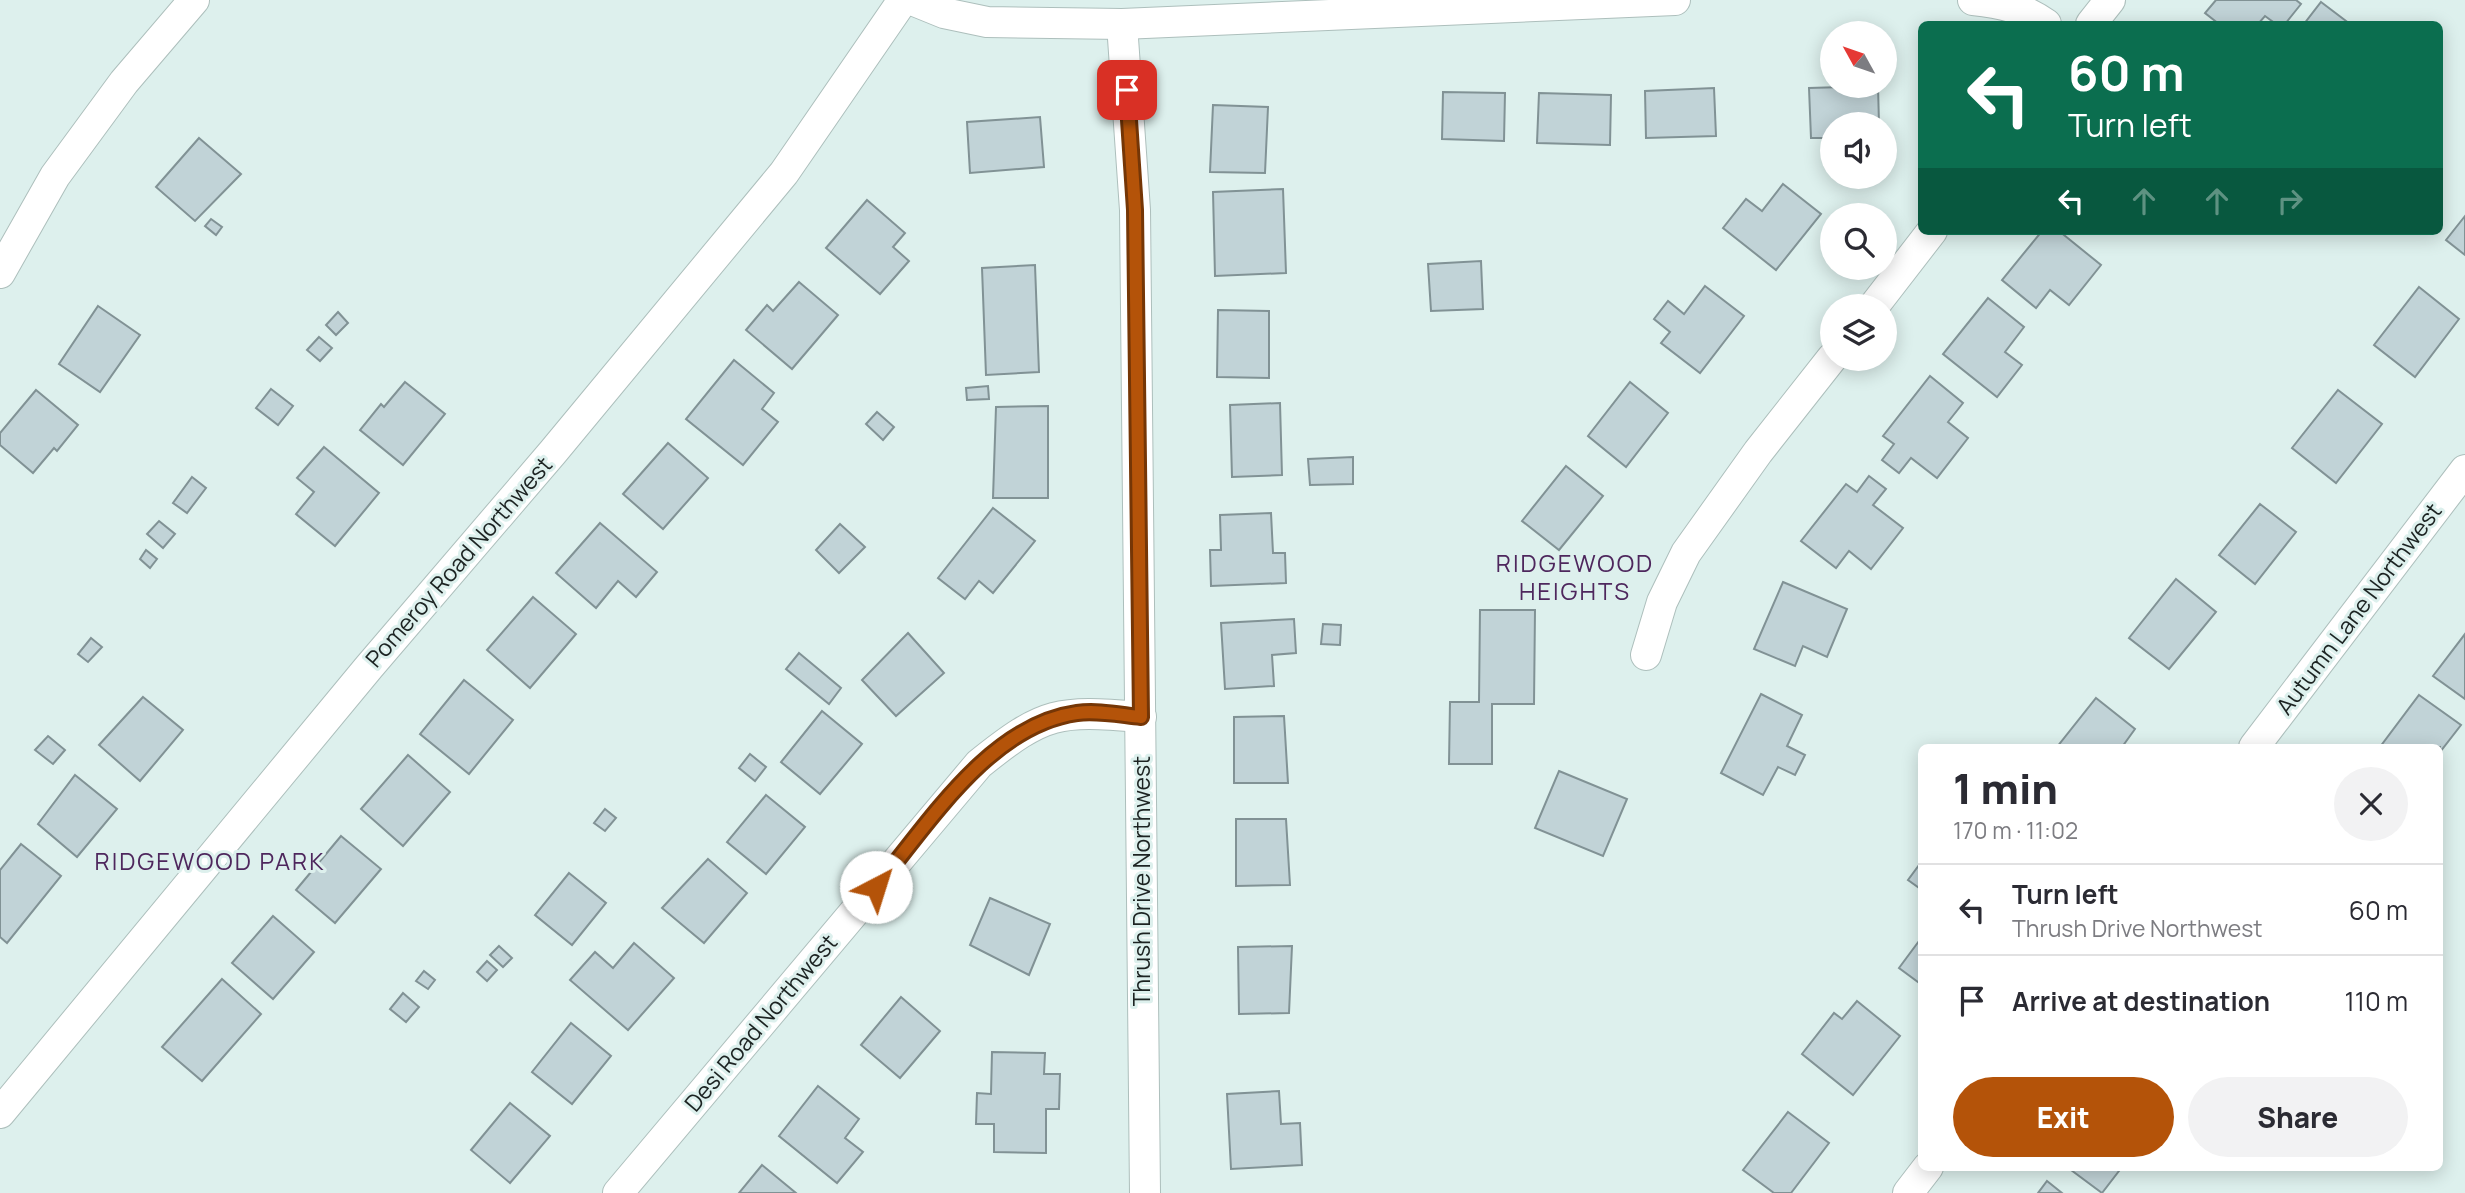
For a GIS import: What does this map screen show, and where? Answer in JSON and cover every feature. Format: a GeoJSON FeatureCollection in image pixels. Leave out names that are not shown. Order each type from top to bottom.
{"type":"FeatureCollection","features":[{"type":"Feature","properties":{"kind":"street"},"geometry":{"type":"LineString","coordinates":[[0,273],[55,176],[124,82],[194,0]]}},
{"type":"Feature","properties":{"kind":"street","name":"Pomeroy Road Northwest"},"geometry":{"type":"LineString","coordinates":[[0,1113],[369,667],[553,452],[784,173],[903,0]]}},
{"type":"Feature","properties":{"kind":"street"},"geometry":{"type":"LineString","coordinates":[[912,0],[944,13],[987,22],[1122,24],[1662,0]]}},
{"type":"Feature","properties":{"kind":"street"},"geometry":{"type":"LineString","coordinates":[[1973,0],[2002,3],[2032,14],[2042,21]]}},
{"type":"Feature","properties":{"kind":"street"},"geometry":{"type":"LineString","coordinates":[[2093,21],[2110,0]]}},
{"type":"Feature","properties":{"kind":"street","name":"Thrush Drive Northwest"},"geometry":{"type":"LineString","coordinates":[[1122,24],[1135,210],[1145,1193]]}},
{"type":"Feature","properties":{"kind":"street"},"geometry":{"type":"LineString","coordinates":[[1883,294],[1929,235]]}},
{"type":"Feature","properties":{"kind":"street"},"geometry":{"type":"LineString","coordinates":[[1646,655],[1662,602],[1686,552],[1758,452],[1822,371]]}},
{"type":"Feature","properties":{"kind":"street","name":"Autumn Lane Northwest"},"geometry":{"type":"LineString","coordinates":[[2256,744],[2465,470]]}},
{"type":"Feature","properties":{"kind":"street","name":"Desi Road Northwest"},"geometry":{"type":"LineString","coordinates":[[618,1193],[979,764],[1017,734],[1042,720],[1080,712],[1141,717]]}},
{"type":"Feature","properties":{"kind":"street"},"geometry":{"type":"LineString","coordinates":[[1908,1193],[1925,1171]]}},
{"type":"Feature","properties":{"kind":"building"},"geometry":{"type":"Polygon","coordinates":[[[2216,0],[2296,0],[2301,4],[2287,21],[2272,21],[2265,16],[2261,21],[2215,21],[2205,13],[2216,0]]]}},
{"type":"Feature","properties":{"kind":"building"},"geometry":{"type":"Polygon","coordinates":[[[2321,2],[2346,21],[2306,21],[2321,2]]]}},
{"type":"Feature","properties":{"kind":"building"},"geometry":{"type":"Polygon","coordinates":[[[1714,88],[1716,136],[1646,138],[1645,91],[1714,88]]]}},
{"type":"Feature","properties":{"kind":"building"},"geometry":{"type":"Polygon","coordinates":[[[1809,88],[1820,88],[1820,98],[1878,98],[1879,112],[1820,112],[1820,138],[1811,138],[1809,88]]]}},
{"type":"Feature","properties":{"kind":"building"},"geometry":{"type":"Polygon","coordinates":[[[1443,92],[1505,93],[1504,141],[1442,139],[1443,92]]]}},
{"type":"Feature","properties":{"kind":"building"},"geometry":{"type":"Polygon","coordinates":[[[1539,93],[1611,95],[1610,145],[1537,143],[1539,93]]]}},
{"type":"Feature","properties":{"kind":"building"},"geometry":{"type":"Polygon","coordinates":[[[1213,105],[1268,107],[1265,173],[1210,172],[1213,105]]]}},
{"type":"Feature","properties":{"kind":"building"},"geometry":{"type":"Polygon","coordinates":[[[1040,117],[1044,167],[970,173],[967,122],[1040,117]]]}},
{"type":"Feature","properties":{"kind":"building"},"geometry":{"type":"Polygon","coordinates":[[[199,138],[241,174],[195,221],[156,187],[199,138]]]}},
{"type":"Feature","properties":{"kind":"building"},"geometry":{"type":"Polygon","coordinates":[[[1783,184],[1820,213],[1776,270],[1723,228],[1746,199],[1762,211],[1783,184]]]}},
{"type":"Feature","properties":{"kind":"building"},"geometry":{"type":"Polygon","coordinates":[[[1283,189],[1286,273],[1215,276],[1213,192],[1283,189]]]}},
{"type":"Feature","properties":{"kind":"building"},"geometry":{"type":"Polygon","coordinates":[[[867,200],[905,233],[893,247],[909,261],[880,294],[826,248],[867,200]]]}},
{"type":"Feature","properties":{"kind":"building"},"geometry":{"type":"Polygon","coordinates":[[[2465,216],[2465,255],[2446,240],[2465,216]]]}},
{"type":"Feature","properties":{"kind":"building"},"geometry":{"type":"Polygon","coordinates":[[[211,219],[222,227],[216,235],[205,226],[211,219]]]}},
{"type":"Feature","properties":{"kind":"building"},"geometry":{"type":"Polygon","coordinates":[[[2039,235],[2064,235],[2101,265],[2069,305],[2050,290],[2036,308],[2002,280],[2039,235]]]}},
{"type":"Feature","properties":{"kind":"building"},"geometry":{"type":"Polygon","coordinates":[[[1481,261],[1483,309],[1431,311],[1428,264],[1481,261]]]}},
{"type":"Feature","properties":{"kind":"building"},"geometry":{"type":"Polygon","coordinates":[[[1035,265],[1039,372],[986,375],[982,268],[1035,265]]]}},
{"type":"Feature","properties":{"kind":"building"},"geometry":{"type":"Polygon","coordinates":[[[799,282],[838,315],[792,369],[746,330],[767,305],[773,311],[799,282]]]}},
{"type":"Feature","properties":{"kind":"building"},"geometry":{"type":"Polygon","coordinates":[[[1705,286],[1744,316],[1700,373],[1661,343],[1670,332],[1654,319],[1668,301],[1684,314],[1705,286]]]}},
{"type":"Feature","properties":{"kind":"building"},"geometry":{"type":"Polygon","coordinates":[[[2419,287],[2459,319],[2415,377],[2374,345],[2419,287]]]}},
{"type":"Feature","properties":{"kind":"building"},"geometry":{"type":"Polygon","coordinates":[[[1988,298],[2024,327],[2005,352],[2022,365],[1997,397],[1943,354],[1988,298]]]}},
{"type":"Feature","properties":{"kind":"building"},"geometry":{"type":"Polygon","coordinates":[[[98,306],[140,335],[100,392],[59,364],[98,306]]]}},
{"type":"Feature","properties":{"kind":"building"},"geometry":{"type":"Polygon","coordinates":[[[1218,310],[1269,311],[1269,378],[1217,377],[1218,310]]]}},
{"type":"Feature","properties":{"kind":"building"},"geometry":{"type":"Polygon","coordinates":[[[338,312],[348,323],[336,335],[326,325],[338,312]]]}},
{"type":"Feature","properties":{"kind":"building"},"geometry":{"type":"Polygon","coordinates":[[[319,337],[332,348],[320,361],[307,350],[319,337]]]}},
{"type":"Feature","properties":{"kind":"building"},"geometry":{"type":"Polygon","coordinates":[[[734,360],[774,393],[762,409],[778,422],[743,465],[686,419],[734,360]]]}},
{"type":"Feature","properties":{"kind":"building"},"geometry":{"type":"Polygon","coordinates":[[[1930,376],[1963,403],[1948,422],[1968,438],[1937,478],[1911,458],[1899,473],[1882,460],[1894,444],[1883,436],[1930,376]]]}},
{"type":"Feature","properties":{"kind":"building"},"geometry":{"type":"Polygon","coordinates":[[[405,382],[445,414],[403,465],[360,430],[381,404],[384,407],[405,382]]]}},
{"type":"Feature","properties":{"kind":"building"},"geometry":{"type":"Polygon","coordinates":[[[1630,382],[1668,413],[1626,467],[1588,436],[1630,382]]]}},
{"type":"Feature","properties":{"kind":"building"},"geometry":{"type":"Polygon","coordinates":[[[988,386],[989,399],[967,400],[966,388],[988,386]]]}},
{"type":"Feature","properties":{"kind":"building"},"geometry":{"type":"Polygon","coordinates":[[[271,389],[293,406],[278,425],[256,408],[271,389]]]}},
{"type":"Feature","properties":{"kind":"building"},"geometry":{"type":"Polygon","coordinates":[[[36,390],[78,425],[57,451],[54,448],[33,473],[0,445],[0,433],[36,390]]]}},
{"type":"Feature","properties":{"kind":"building"},"geometry":{"type":"Polygon","coordinates":[[[2338,390],[2382,424],[2336,483],[2292,448],[2338,390]]]}},
{"type":"Feature","properties":{"kind":"building"},"geometry":{"type":"Polygon","coordinates":[[[1280,403],[1282,475],[1232,477],[1230,405],[1280,403]]]}},
{"type":"Feature","properties":{"kind":"building"},"geometry":{"type":"Polygon","coordinates":[[[1048,406],[1048,498],[993,498],[996,407],[1048,406]]]}},
{"type":"Feature","properties":{"kind":"building"},"geometry":{"type":"Polygon","coordinates":[[[877,412],[894,427],[883,440],[866,424],[877,412]]]}},
{"type":"Feature","properties":{"kind":"building"},"geometry":{"type":"Polygon","coordinates":[[[668,443],[708,478],[663,529],[623,494],[668,443]]]}},
{"type":"Feature","properties":{"kind":"building"},"geometry":{"type":"Polygon","coordinates":[[[324,447],[379,493],[335,546],[296,514],[314,492],[297,478],[324,447]]]}},
{"type":"Feature","properties":{"kind":"building"},"geometry":{"type":"Polygon","coordinates":[[[1353,457],[1353,484],[1310,485],[1308,459],[1353,457]]]}},
{"type":"Feature","properties":{"kind":"building"},"geometry":{"type":"Polygon","coordinates":[[[1566,466],[1603,496],[1559,550],[1522,521],[1566,466]]]}},
{"type":"Feature","properties":{"kind":"building"},"geometry":{"type":"Polygon","coordinates":[[[1869,476],[1886,489],[1873,505],[1903,528],[1871,569],[1849,551],[1836,568],[1801,541],[1846,484],[1857,492],[1869,476]]]}},
{"type":"Feature","properties":{"kind":"building"},"geometry":{"type":"Polygon","coordinates":[[[192,477],[206,488],[187,513],[173,503],[192,477]]]}},
{"type":"Feature","properties":{"kind":"building"},"geometry":{"type":"Polygon","coordinates":[[[2260,504],[2296,532],[2255,584],[2219,555],[2260,504]]]}},
{"type":"Feature","properties":{"kind":"building"},"geometry":{"type":"Polygon","coordinates":[[[993,508],[1035,541],[993,593],[979,581],[965,599],[938,578],[993,508]]]}},
{"type":"Feature","properties":{"kind":"building"},"geometry":{"type":"Polygon","coordinates":[[[1271,513],[1273,553],[1285,553],[1286,583],[1211,586],[1210,550],[1221,550],[1220,515],[1271,513]]]}},
{"type":"Feature","properties":{"kind":"building"},"geometry":{"type":"Polygon","coordinates":[[[159,521],[175,534],[163,548],[147,534],[159,521]]]}},
{"type":"Feature","properties":{"kind":"building"},"geometry":{"type":"Polygon","coordinates":[[[600,523],[657,572],[636,597],[618,581],[596,608],[556,573],[600,523]]]}},
{"type":"Feature","properties":{"kind":"building"},"geometry":{"type":"Polygon","coordinates":[[[840,524],[865,547],[839,573],[816,550],[840,524]]]}},
{"type":"Feature","properties":{"kind":"building"},"geometry":{"type":"Polygon","coordinates":[[[146,550],[157,559],[150,568],[140,559],[146,550]]]}},
{"type":"Feature","properties":{"kind":"building"},"geometry":{"type":"Polygon","coordinates":[[[2176,579],[2216,612],[2169,669],[2129,638],[2176,579]]]}},
{"type":"Feature","properties":{"kind":"building"},"geometry":{"type":"Polygon","coordinates":[[[1783,582],[1847,609],[1827,657],[1803,646],[1795,666],[1754,649],[1783,582]]]}},
{"type":"Feature","properties":{"kind":"building"},"geometry":{"type":"Polygon","coordinates":[[[533,597],[576,634],[530,688],[487,650],[533,597]]]}},
{"type":"Feature","properties":{"kind":"building"},"geometry":{"type":"Polygon","coordinates":[[[1480,610],[1535,610],[1534,704],[1492,704],[1492,764],[1449,764],[1450,702],[1479,702],[1480,610]]]}},
{"type":"Feature","properties":{"kind":"building"},"geometry":{"type":"Polygon","coordinates":[[[1294,619],[1296,653],[1272,655],[1274,686],[1225,689],[1221,623],[1294,619]]]}},
{"type":"Feature","properties":{"kind":"building"},"geometry":{"type":"Polygon","coordinates":[[[1323,624],[1341,625],[1340,645],[1321,644],[1323,624]]]}},
{"type":"Feature","properties":{"kind":"building"},"geometry":{"type":"Polygon","coordinates":[[[908,633],[944,673],[896,716],[862,680],[908,633]]]}},
{"type":"Feature","properties":{"kind":"building"},"geometry":{"type":"Polygon","coordinates":[[[2465,634],[2465,699],[2433,676],[2465,634]]]}},
{"type":"Feature","properties":{"kind":"building"},"geometry":{"type":"Polygon","coordinates":[[[91,638],[102,647],[88,662],[78,654],[91,638]]]}},
{"type":"Feature","properties":{"kind":"building"},"geometry":{"type":"Polygon","coordinates":[[[799,653],[841,688],[829,704],[786,669],[799,653]]]}},
{"type":"Feature","properties":{"kind":"building"},"geometry":{"type":"Polygon","coordinates":[[[464,680],[513,720],[469,774],[420,734],[464,680]]]}},
{"type":"Feature","properties":{"kind":"building"},"geometry":{"type":"Polygon","coordinates":[[[1761,694],[1802,715],[1787,746],[1805,755],[1795,775],[1778,767],[1763,795],[1721,773],[1761,694]]]}},
{"type":"Feature","properties":{"kind":"building"},"geometry":{"type":"Polygon","coordinates":[[[2419,695],[2461,725],[2443,748],[2443,744],[2382,744],[2419,695]]]}},
{"type":"Feature","properties":{"kind":"building"},"geometry":{"type":"Polygon","coordinates":[[[143,697],[183,730],[140,781],[99,745],[143,697]]]}},
{"type":"Feature","properties":{"kind":"building"},"geometry":{"type":"Polygon","coordinates":[[[2096,698],[2135,729],[2124,744],[2059,744],[2096,698]]]}},
{"type":"Feature","properties":{"kind":"building"},"geometry":{"type":"Polygon","coordinates":[[[822,711],[862,744],[820,794],[781,762],[822,711]]]}},
{"type":"Feature","properties":{"kind":"building"},"geometry":{"type":"Polygon","coordinates":[[[1284,716],[1288,783],[1234,783],[1234,717],[1284,716]]]}},
{"type":"Feature","properties":{"kind":"building"},"geometry":{"type":"Polygon","coordinates":[[[48,736],[65,750],[53,764],[35,750],[48,736]]]}},
{"type":"Feature","properties":{"kind":"building"},"geometry":{"type":"Polygon","coordinates":[[[750,754],[766,767],[755,781],[739,768],[750,754]]]}},
{"type":"Feature","properties":{"kind":"building"},"geometry":{"type":"Polygon","coordinates":[[[408,755],[450,792],[403,846],[361,809],[408,755]]]}},
{"type":"Feature","properties":{"kind":"building"},"geometry":{"type":"Polygon","coordinates":[[[1559,771],[1627,799],[1603,856],[1535,828],[1559,771]]]}},
{"type":"Feature","properties":{"kind":"building"},"geometry":{"type":"Polygon","coordinates":[[[75,775],[117,809],[77,857],[38,824],[75,775]]]}},
{"type":"Feature","properties":{"kind":"building"},"geometry":{"type":"Polygon","coordinates":[[[766,795],[805,827],[766,874],[727,842],[766,795]]]}},
{"type":"Feature","properties":{"kind":"building"},"geometry":{"type":"Polygon","coordinates":[[[605,809],[616,818],[605,831],[594,823],[605,809]]]}},
{"type":"Feature","properties":{"kind":"building"},"geometry":{"type":"Polygon","coordinates":[[[1236,819],[1286,819],[1290,885],[1236,886],[1236,819]]]}},
{"type":"Feature","properties":{"kind":"building"},"geometry":{"type":"Polygon","coordinates":[[[341,836],[381,869],[335,923],[296,890],[341,836]]]}},
{"type":"Feature","properties":{"kind":"building"},"geometry":{"type":"Polygon","coordinates":[[[21,844],[61,876],[7,943],[0,937],[0,870],[21,844]]]}},
{"type":"Feature","properties":{"kind":"building"},"geometry":{"type":"Polygon","coordinates":[[[708,859],[747,893],[704,943],[662,908],[708,859]]]}},
{"type":"Feature","properties":{"kind":"building"},"geometry":{"type":"Polygon","coordinates":[[[1918,866],[1918,887],[1908,880],[1918,866]]]}},
{"type":"Feature","properties":{"kind":"building"},"geometry":{"type":"Polygon","coordinates":[[[569,873],[606,903],[572,945],[535,915],[569,873]]]}},
{"type":"Feature","properties":{"kind":"building"},"geometry":{"type":"Polygon","coordinates":[[[990,898],[1050,924],[1029,975],[970,945],[990,898]]]}},
{"type":"Feature","properties":{"kind":"building"},"geometry":{"type":"Polygon","coordinates":[[[273,916],[314,952],[273,999],[232,963],[273,916]]]}},
{"type":"Feature","properties":{"kind":"building"},"geometry":{"type":"Polygon","coordinates":[[[1918,942],[1918,982],[1899,968],[1918,942]]]}},
{"type":"Feature","properties":{"kind":"building"},"geometry":{"type":"Polygon","coordinates":[[[634,943],[674,978],[628,1030],[570,980],[595,952],[613,968],[634,943]]]}},
{"type":"Feature","properties":{"kind":"building"},"geometry":{"type":"Polygon","coordinates":[[[499,946],[512,958],[503,967],[490,955],[499,946]]]}},
{"type":"Feature","properties":{"kind":"building"},"geometry":{"type":"Polygon","coordinates":[[[1292,946],[1289,1013],[1239,1014],[1238,947],[1292,946]]]}},
{"type":"Feature","properties":{"kind":"building"},"geometry":{"type":"Polygon","coordinates":[[[487,961],[497,970],[487,981],[477,972],[487,961]]]}},
{"type":"Feature","properties":{"kind":"building"},"geometry":{"type":"Polygon","coordinates":[[[424,971],[435,980],[428,989],[416,981],[424,971]]]}},
{"type":"Feature","properties":{"kind":"building"},"geometry":{"type":"Polygon","coordinates":[[[222,979],[261,1014],[202,1081],[162,1047],[222,979]]]}},
{"type":"Feature","properties":{"kind":"building"},"geometry":{"type":"Polygon","coordinates":[[[403,993],[419,1007],[406,1022],[390,1009],[403,993]]]}},
{"type":"Feature","properties":{"kind":"building"},"geometry":{"type":"Polygon","coordinates":[[[901,997],[940,1031],[900,1078],[861,1045],[901,997]]]}},
{"type":"Feature","properties":{"kind":"building"},"geometry":{"type":"Polygon","coordinates":[[[1857,1001],[1900,1036],[1853,1095],[1802,1054],[1834,1013],[1842,1019],[1857,1001]]]}},
{"type":"Feature","properties":{"kind":"building"},"geometry":{"type":"Polygon","coordinates":[[[571,1023],[611,1056],[572,1104],[532,1072],[571,1023]]]}},
{"type":"Feature","properties":{"kind":"building"},"geometry":{"type":"Polygon","coordinates":[[[992,1052],[1045,1053],[1044,1074],[1060,1074],[1059,1109],[1046,1109],[1046,1153],[994,1152],[994,1124],[976,1124],[977,1093],[991,1094],[992,1052]]]}},
{"type":"Feature","properties":{"kind":"building"},"geometry":{"type":"Polygon","coordinates":[[[818,1086],[859,1119],[845,1138],[863,1152],[837,1183],[779,1136],[818,1086]]]}},
{"type":"Feature","properties":{"kind":"building"},"geometry":{"type":"Polygon","coordinates":[[[1279,1091],[1281,1124],[1300,1123],[1302,1165],[1231,1169],[1227,1094],[1279,1091]]]}},
{"type":"Feature","properties":{"kind":"building"},"geometry":{"type":"Polygon","coordinates":[[[510,1103],[550,1136],[510,1183],[471,1150],[510,1103]]]}},
{"type":"Feature","properties":{"kind":"building"},"geometry":{"type":"Polygon","coordinates":[[[1788,1112],[1829,1143],[1791,1193],[1774,1193],[1743,1170],[1788,1112]]]}},
{"type":"Feature","properties":{"kind":"building"},"geometry":{"type":"Polygon","coordinates":[[[762,1165],[796,1193],[739,1193],[762,1165]]]}},
{"type":"Feature","properties":{"kind":"building"},"geometry":{"type":"Polygon","coordinates":[[[2072,1171],[2119,1171],[2102,1193],[2072,1171]]]}},
{"type":"Feature","properties":{"kind":"building"},"geometry":{"type":"Polygon","coordinates":[[[2047,1181],[2062,1193],[2038,1193],[2047,1181]]]}},
{"type":"Feature","properties":{"kind":"district","name":"RIDGEWOOD HEIGHTS"},"geometry":{"type":"Point","coordinates":[1575,578]}},
{"type":"Feature","properties":{"kind":"district","name":"RIDGEWOOD PARK"},"geometry":{"type":"Point","coordinates":[210,862]}},
{"type":"Feature","properties":{"kind":"route"},"geometry":{"type":"LineString","coordinates":[[876,887],[979,764],[1017,734],[1042,720],[1080,712],[1141,717],[1135,210],[1127,90]]}}]}
